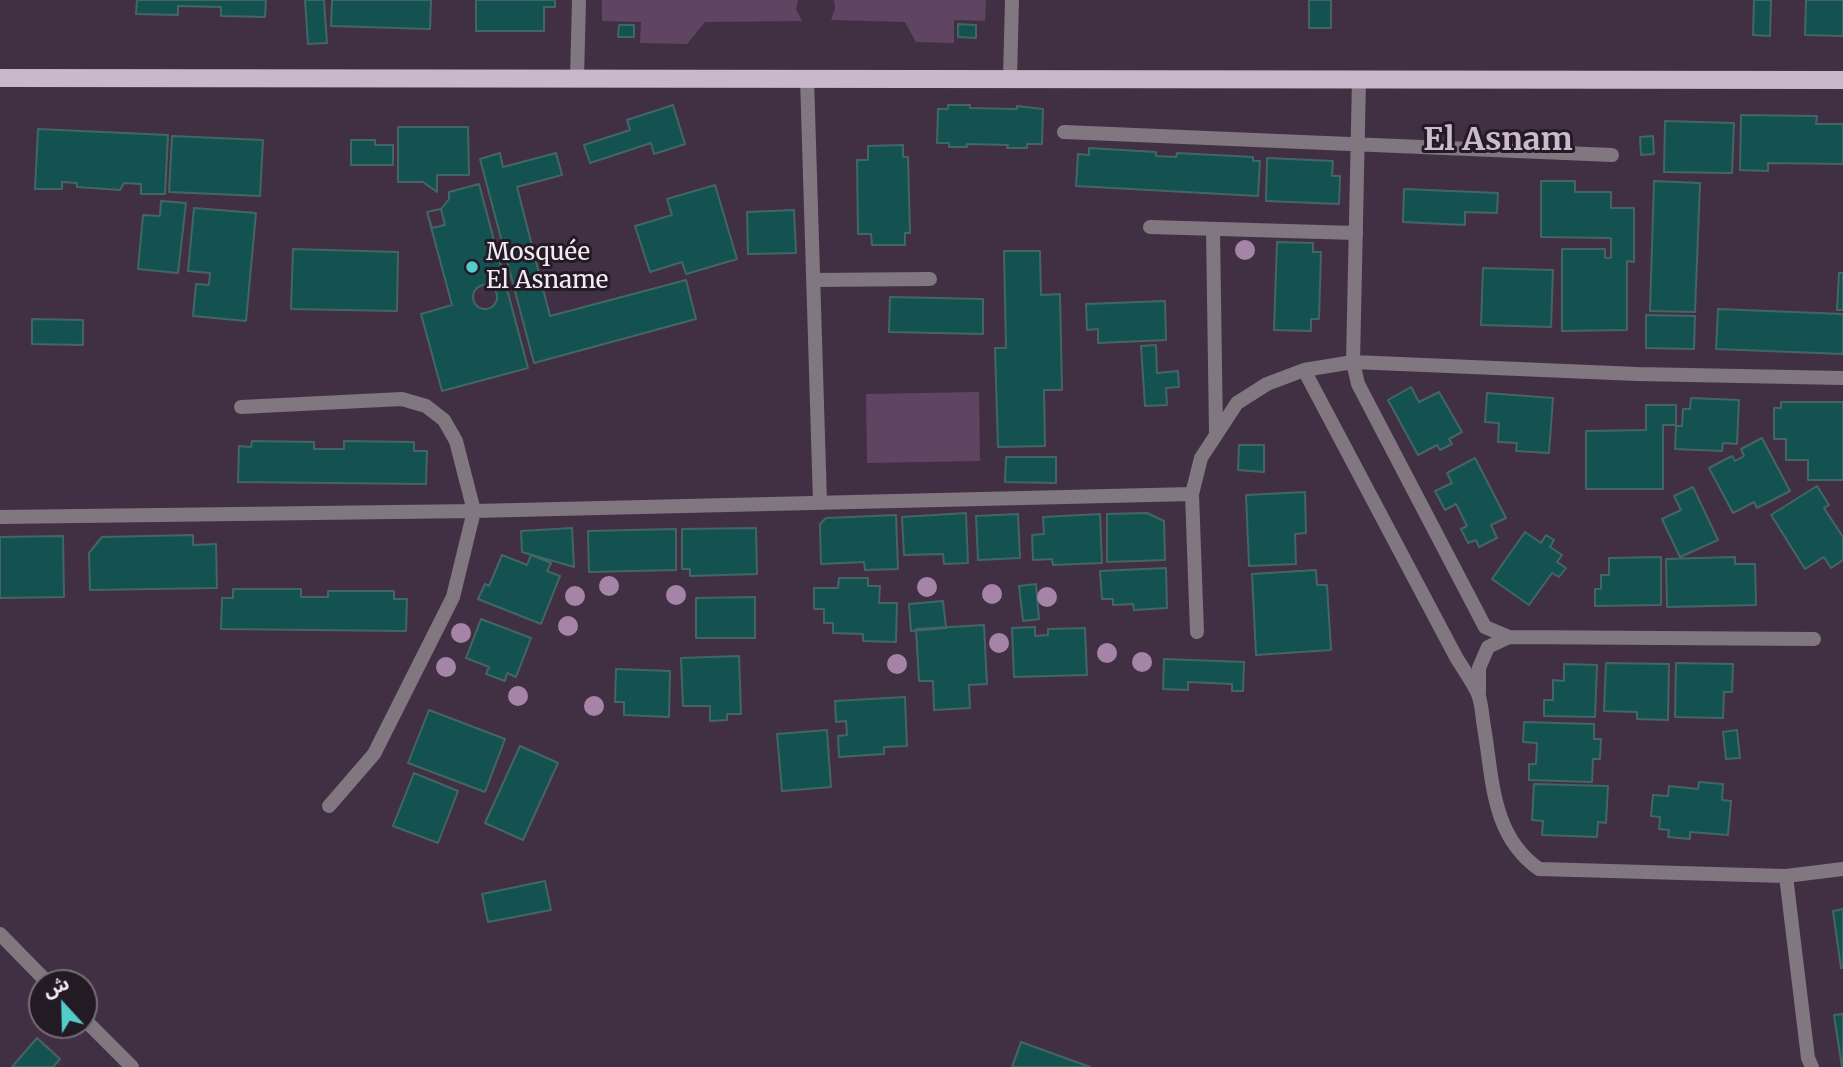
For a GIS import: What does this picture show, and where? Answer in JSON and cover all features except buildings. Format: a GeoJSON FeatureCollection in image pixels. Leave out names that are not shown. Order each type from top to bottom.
{"type":"FeatureCollection","features":[{"type":"Feature","properties":{"kind":"main road"},"geometry":{"type":"LineString","coordinates":[[0,78],[1843,80]]}},
{"type":"Feature","properties":{"kind":"street"},"geometry":{"type":"LineString","coordinates":[[577,78],[579,0]]}},
{"type":"Feature","properties":{"kind":"street"},"geometry":{"type":"LineString","coordinates":[[1010,78],[1012,0]]}},
{"type":"Feature","properties":{"kind":"street"},"geometry":{"type":"LineString","coordinates":[[807,78],[820,502]]}},
{"type":"Feature","properties":{"kind":"street"},"geometry":{"type":"LineString","coordinates":[[1359,80],[1353,362],[1357,384],[1485,627],[1509,637],[1814,639]]}},
{"type":"Feature","properties":{"kind":"street"},"geometry":{"type":"LineString","coordinates":[[1064,132],[1612,155]]}},
{"type":"Feature","properties":{"kind":"street"},"geometry":{"type":"LineString","coordinates":[[1150,227],[1356,233]]}},
{"type":"Feature","properties":{"kind":"street"},"geometry":{"type":"LineString","coordinates":[[1213,229],[1216,433]]}},
{"type":"Feature","properties":{"kind":"street"},"geometry":{"type":"LineString","coordinates":[[814,280],[930,279]]}},
{"type":"Feature","properties":{"kind":"street"},"geometry":{"type":"LineString","coordinates":[[1197,632],[1192,494],[1200,458],[1237,403],[1267,384],[1304,370],[1353,362],[1637,374],[1843,378]]}},
{"type":"Feature","properties":{"kind":"street"},"geometry":{"type":"LineString","coordinates":[[1304,370],[1456,657],[1479,695]]}},
{"type":"Feature","properties":{"kind":"street"},"geometry":{"type":"LineString","coordinates":[[241,407],[402,399],[426,406],[444,420],[456,441],[474,511],[453,597],[374,754],[329,806]]}},
{"type":"Feature","properties":{"kind":"street"},"geometry":{"type":"LineString","coordinates":[[0,517],[474,511],[1192,494]]}},
{"type":"Feature","properties":{"kind":"street"},"geometry":{"type":"LineString","coordinates":[[1509,637],[1488,647],[1479,668],[1479,695],[1491,779],[1501,819],[1523,858],[1539,869],[1786,876],[1843,869]]}},
{"type":"Feature","properties":{"kind":"street"},"geometry":{"type":"LineString","coordinates":[[1786,876],[1808,1058],[1812,1067]]}},
{"type":"Feature","properties":{"kind":"street"},"geometry":{"type":"LineString","coordinates":[[0,934],[34,969]]}},
{"type":"Feature","properties":{"kind":"street"},"geometry":{"type":"LineString","coordinates":[[98,1033],[132,1067]]}},
{"type":"Feature","properties":{"kind":"shaded area"},"geometry":{"type":"Polygon","coordinates":[[[602,0],[798,0],[796,9],[802,21],[705,22],[687,44],[640,43],[641,22],[602,21],[602,0]]]}},
{"type":"Feature","properties":{"kind":"shaded area"},"geometry":{"type":"Polygon","coordinates":[[[834,0],[986,0],[985,21],[954,20],[954,43],[916,42],[905,22],[831,20],[835,8],[834,0]]]}},
{"type":"Feature","properties":{"kind":"shaded area"},"geometry":{"type":"Polygon","coordinates":[[[979,392],[980,461],[867,463],[866,394],[979,392]]]}},
{"type":"Feature","properties":{"kind":"place","name":"Mosquée El Asname"},"geometry":{"type":"Point","coordinates":[472,267]}},
{"type":"Feature","properties":{"kind":"district","name":"El Asnam"},"geometry":{"type":"Point","coordinates":[1498,141]}}]}
